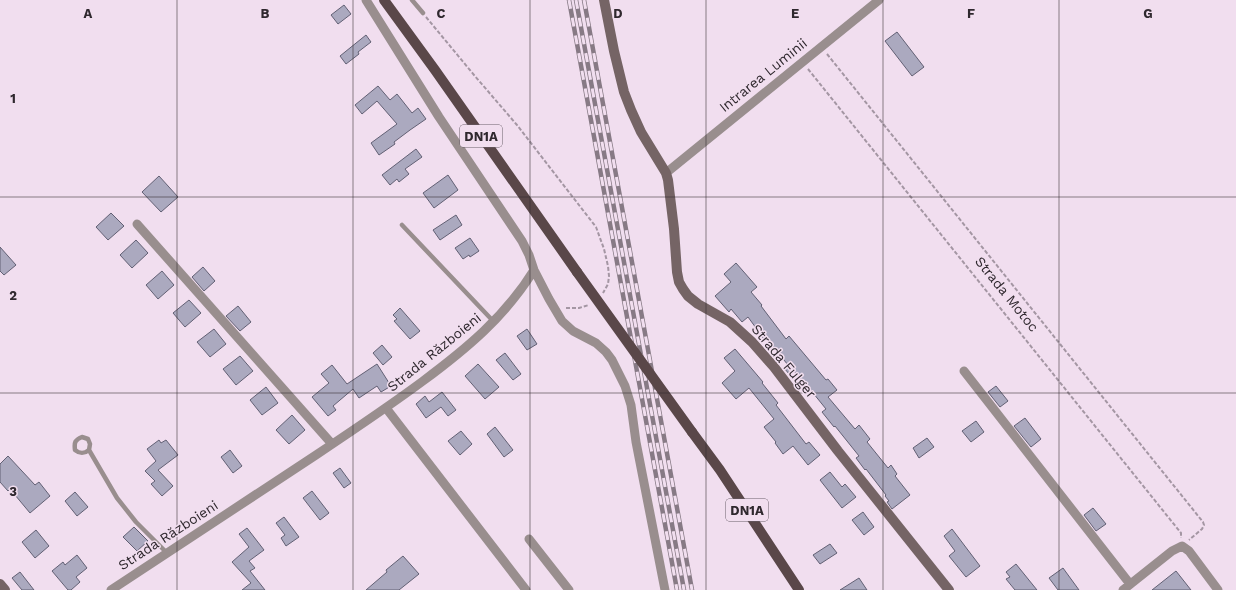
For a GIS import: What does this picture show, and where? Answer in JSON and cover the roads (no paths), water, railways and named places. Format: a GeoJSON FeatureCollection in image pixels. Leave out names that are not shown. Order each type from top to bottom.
{"type":"FeatureCollection","features":[{"type":"Feature","properties":{"kind":"main road","name":"DN1A"},"geometry":{"type":"LineString","coordinates":[[384,0],[720,470],[799,590]]}},
{"type":"Feature","properties":{"kind":"street"},"geometry":{"type":"LineString","coordinates":[[366,0],[439,117],[522,241],[534,270],[562,320],[573,331],[596,343],[606,352],[620,373],[631,405],[636,442],[665,590]]}},
{"type":"Feature","properties":{"kind":"street","name":"Strada Fulger"},"geometry":{"type":"LineString","coordinates":[[604,0],[619,74],[626,98],[641,132],[666,173],[670,189],[677,272],[683,289],[688,296],[698,304],[730,322],[752,342],[774,367],[838,451],[949,590]]}},
{"type":"Feature","properties":{"kind":"street","name":"Intrarea Luminii"},"geometry":{"type":"LineString","coordinates":[[666,173],[879,0]]}},
{"type":"Feature","properties":{"kind":"street"},"geometry":{"type":"LineString","coordinates":[[137,224],[332,444]]}},
{"type":"Feature","properties":{"kind":"street","name":"Strada Războieni"},"geometry":{"type":"LineString","coordinates":[[111,590],[386,408],[454,358],[494,322],[523,287],[534,270]]}},
{"type":"Feature","properties":{"kind":"street"},"geometry":{"type":"LineString","coordinates":[[964,371],[1127,587],[1172,551],[1184,548],[1218,590]]}},
{"type":"Feature","properties":{"kind":"street"},"geometry":{"type":"LineString","coordinates":[[386,408],[526,590]]}},
{"type":"Feature","properties":{"kind":"street"},"geometry":{"type":"LineString","coordinates":[[529,539],[569,590]]}},
{"type":"Feature","properties":{"kind":"street"},"geometry":{"type":"LineString","coordinates":[[0,584],[5,590]]}},
{"type":"Feature","properties":{"kind":"lane"},"geometry":{"type":"LineString","coordinates":[[412,0],[423,13]]}},
{"type":"Feature","properties":{"kind":"lane"},"geometry":{"type":"LineString","coordinates":[[402,225],[494,322]]}},
{"type":"Feature","properties":{"kind":"lane"},"geometry":{"type":"LineString","coordinates":[[89,450],[117,498],[136,522],[167,553]]}},
{"type":"Feature","properties":{"kind":"railway"},"geometry":{"type":"LineString","coordinates":[[569,0],[677,590]]}},
{"type":"Feature","properties":{"kind":"railway"},"geometry":{"type":"LineString","coordinates":[[576,0],[684,590]]}},
{"type":"Feature","properties":{"kind":"railway"},"geometry":{"type":"LineString","coordinates":[[584,0],[692,590]]}}]}
